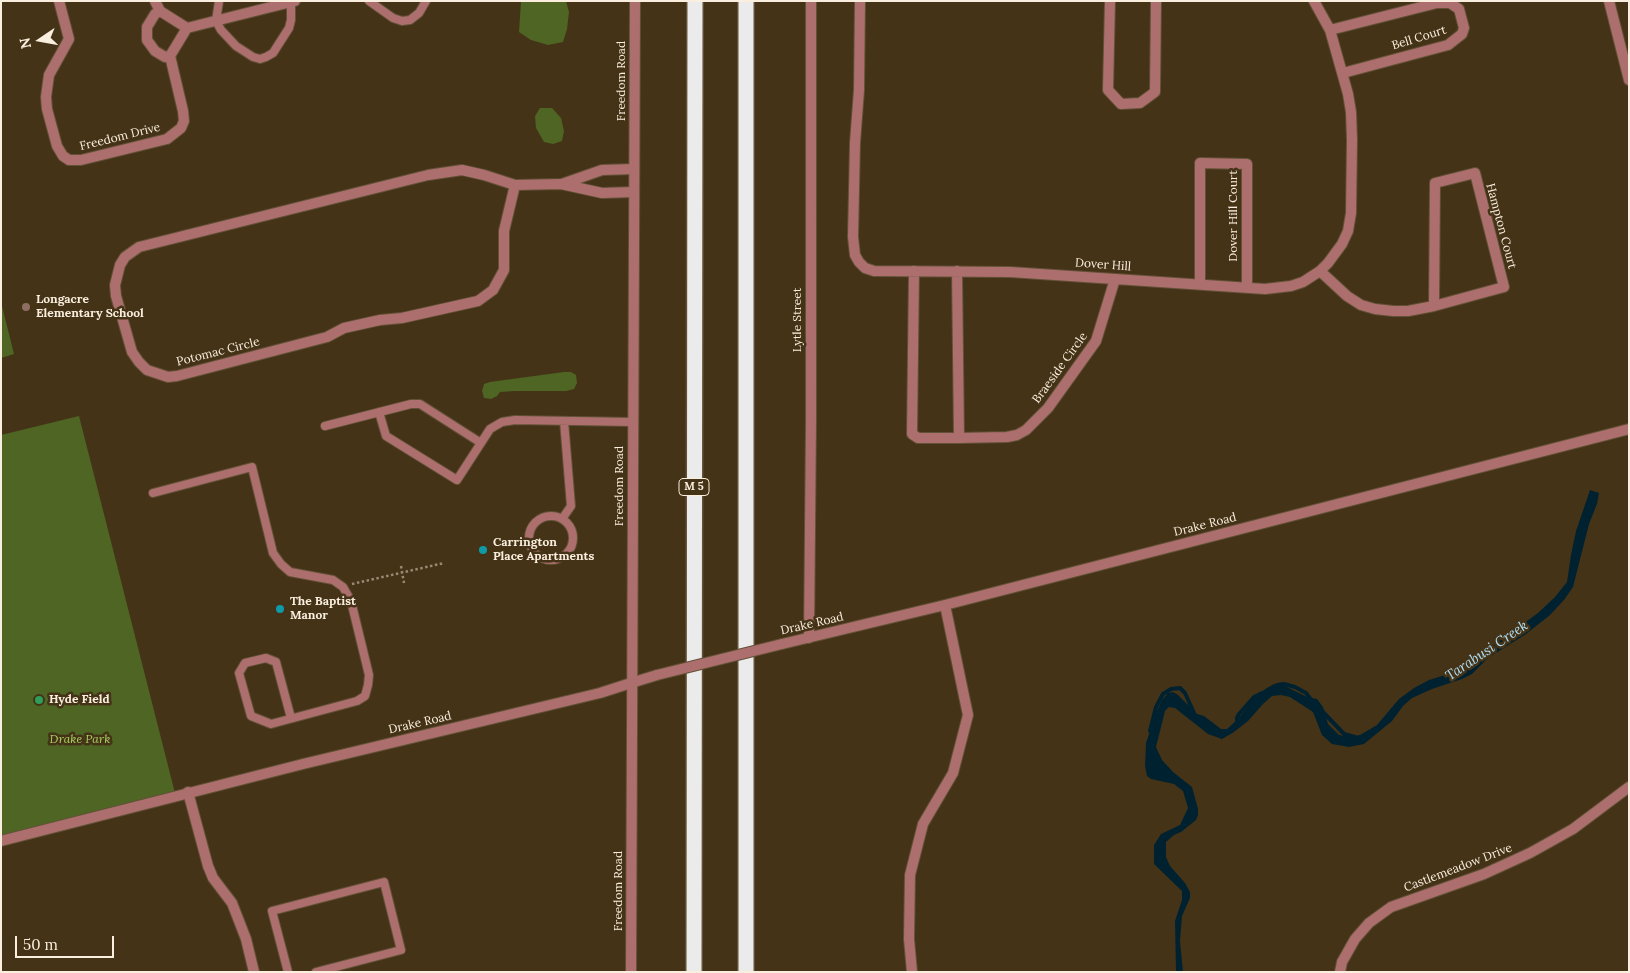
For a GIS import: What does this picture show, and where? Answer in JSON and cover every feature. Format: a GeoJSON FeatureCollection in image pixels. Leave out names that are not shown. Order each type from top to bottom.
{"type":"FeatureCollection","features":[{"type":"Feature","properties":{"kind":"highway","name":"M 5"},"geometry":{"type":"LineString","coordinates":[[694,972],[695,1]]}},
{"type":"Feature","properties":{"kind":"highway"},"geometry":{"type":"LineString","coordinates":[[746,1],[746,972]]}},
{"type":"Feature","properties":{"kind":"street","name":"Freedom Drive"},"geometry":{"type":"LineString","coordinates":[[60,1],[69,39],[49,75],[46,85],[46,96],[47,109],[58,146],[63,156],[70,160],[76,161],[167,139],[181,128],[184,121],[183,111],[170,56]]}},
{"type":"Feature","properties":{"kind":"street"},"geometry":{"type":"LineString","coordinates":[[155,1],[160,11],[187,28]]}},
{"type":"Feature","properties":{"kind":"street","name":"Freedom Road"},"geometry":{"type":"LineString","coordinates":[[631,972],[635,1]]}},
{"type":"Feature","properties":{"kind":"street","name":"Lytle Street"},"geometry":{"type":"LineString","coordinates":[[809,638],[811,1]]}},
{"type":"Feature","properties":{"kind":"street","name":"Dover Hill"},"geometry":{"type":"LineString","coordinates":[[860,1],[859,90],[855,143],[853,248],[859,262],[870,270],[1010,272],[1265,289],[1291,286],[1303,282],[1320,271],[1328,264],[1342,244],[1348,231],[1351,213],[1351,112],[1343,73],[1330,30],[1314,1]]}},
{"type":"Feature","properties":{"kind":"street"},"geometry":{"type":"LineString","coordinates":[[1110,1],[1108,90],[1121,104],[1140,104],[1155,92],[1156,1]]}},
{"type":"Feature","properties":{"kind":"street"},"geometry":{"type":"LineString","coordinates":[[1609,1],[1629,80]]}},
{"type":"Feature","properties":{"kind":"street"},"geometry":{"type":"LineString","coordinates":[[160,11],[155,14],[147,27],[148,40],[155,51],[166,57],[170,56],[187,28],[292,2]]}},
{"type":"Feature","properties":{"kind":"street","name":"Bell Court"},"geometry":{"type":"LineString","coordinates":[[1330,30],[1437,3],[1450,3],[1459,9],[1464,28],[1462,34],[1448,45],[1343,73]]}},
{"type":"Feature","properties":{"kind":"street","name":"Dover Hill Court"},"geometry":{"type":"LineString","coordinates":[[1200,284],[1200,163],[1247,164],[1247,287]]}},
{"type":"Feature","properties":{"kind":"street","name":"Potomac Circle"},"geometry":{"type":"LineString","coordinates":[[561,184],[602,170],[634,169]]}},
{"type":"Feature","properties":{"kind":"street","name":"Potomac Circle"},"geometry":{"type":"LineString","coordinates":[[515,185],[504,231],[504,270],[493,290],[478,301],[402,318],[380,320],[344,328],[327,337],[177,376],[168,377],[147,370],[132,352],[116,296],[115,285],[120,265],[125,258],[139,247],[428,174],[462,170],[484,174],[515,185],[561,184],[602,193],[634,192]]}},
{"type":"Feature","properties":{"kind":"street","name":"Hampton Court"},"geometry":{"type":"LineString","coordinates":[[1320,271],[1347,296],[1361,305],[1393,311],[1434,306],[1504,287],[1475,173],[1435,184],[1434,306]]}},
{"type":"Feature","properties":{"kind":"street","name":"Braeside Circle"},"geometry":{"type":"LineString","coordinates":[[914,271],[912,434],[918,438],[1007,437],[1017,435],[1026,430],[1048,408],[1096,341],[1115,279]]}},
{"type":"Feature","properties":{"kind":"street"},"geometry":{"type":"LineString","coordinates":[[957,271],[959,438]]}},
{"type":"Feature","properties":{"kind":"street","name":"Drake Road"},"geometry":{"type":"LineString","coordinates":[[1,841],[188,792],[600,693],[657,675],[945,604],[1629,429]]}},
{"type":"Feature","properties":{"kind":"street"},"geometry":{"type":"LineString","coordinates":[[912,972],[909,939],[910,875],[923,824],[953,773],[968,715],[945,604]]}},
{"type":"Feature","properties":{"kind":"street","name":"Castlemeadow Drive"},"geometry":{"type":"LineString","coordinates":[[1340,972],[1342,962],[1355,939],[1369,923],[1391,906],[1484,874],[1530,853],[1573,829],[1629,787]]}},
{"type":"Feature","properties":{"kind":"street"},"geometry":{"type":"LineString","coordinates":[[188,792],[208,866],[213,878],[232,903],[246,939],[254,972]]}},
{"type":"Feature","properties":{"kind":"lane"},"geometry":{"type":"LineString","coordinates":[[219,1],[216,21],[226,37],[236,46],[253,57],[260,59],[273,53],[289,28],[292,2]]}},
{"type":"Feature","properties":{"kind":"lane"},"geometry":{"type":"LineString","coordinates":[[369,1],[393,18],[402,21],[410,20],[420,13],[426,1]]}},
{"type":"Feature","properties":{"kind":"lane"},"geometry":{"type":"LineString","coordinates":[[325,426],[411,404],[420,404],[481,443]]}},
{"type":"Feature","properties":{"kind":"lane"},"geometry":{"type":"LineString","coordinates":[[379,412],[386,436],[457,480],[490,429],[502,422],[515,420],[633,422]]}},
{"type":"Feature","properties":{"kind":"lane"},"geometry":{"type":"LineString","coordinates":[[562,519],[571,506],[564,421]]}},
{"type":"Feature","properties":{"kind":"lane"},"geometry":{"type":"LineString","coordinates":[[153,493],[252,467],[272,553],[290,572],[333,580],[343,587],[351,601],[369,674],[365,696],[357,701],[271,724],[251,716],[239,672],[245,662],[266,658],[276,662],[291,718]]}},
{"type":"Feature","properties":{"kind":"lane"},"geometry":{"type":"LineString","coordinates":[[545,516],[554,516],[562,519],[569,525],[572,533],[573,541],[570,550],[556,560],[547,560],[539,557],[532,551],[529,543],[528,534],[532,526],[537,520],[545,516]]}},
{"type":"Feature","properties":{"kind":"lane"},"geometry":{"type":"LineString","coordinates":[[288,972],[272,911],[384,882],[401,950],[316,972]]}},
{"type":"Feature","properties":{"kind":"path"},"geometry":{"type":"LineString","coordinates":[[343,587],[444,563]]}},
{"type":"Feature","properties":{"kind":"path"},"geometry":{"type":"LineString","coordinates":[[401,566],[404,583]]}},
{"type":"Feature","properties":{"kind":"green space"},"geometry":{"type":"Polygon","coordinates":[[[521,1],[566,1],[569,12],[563,42],[548,45],[531,40],[519,32],[521,1]]]}},
{"type":"Feature","properties":{"kind":"green space"},"geometry":{"type":"Polygon","coordinates":[[[540,108],[552,108],[561,118],[564,131],[562,141],[553,144],[544,142],[536,128],[535,116],[540,108]]]}},
{"type":"Feature","properties":{"kind":"green space"},"geometry":{"type":"Polygon","coordinates":[[[1,302],[14,354],[1,358],[1,302]]]}},
{"type":"Feature","properties":{"kind":"green space"},"geometry":{"type":"Polygon","coordinates":[[[571,372],[576,375],[577,383],[574,389],[566,391],[500,392],[491,399],[484,398],[482,391],[484,384],[490,382],[571,372]]]}},
{"type":"Feature","properties":{"kind":"green space","name":"Drake Park"},"geometry":{"type":"Polygon","coordinates":[[[79,416],[176,797],[1,841],[1,435],[79,416]]]}},
{"type":"Feature","properties":{"kind":"water"},"geometry":{"type":"Polygon","coordinates":[[[1590,490],[1599,493],[1597,504],[1589,524],[1573,587],[1564,600],[1550,615],[1526,634],[1488,658],[1472,674],[1412,698],[1403,706],[1392,721],[1364,744],[1349,747],[1332,744],[1322,735],[1313,712],[1290,697],[1281,695],[1272,696],[1248,721],[1222,739],[1208,734],[1175,708],[1169,707],[1165,711],[1156,747],[1162,760],[1173,772],[1192,787],[1198,809],[1196,820],[1166,842],[1166,857],[1170,866],[1185,883],[1190,892],[1190,898],[1182,916],[1180,941],[1183,972],[1176,972],[1175,921],[1182,900],[1182,891],[1154,864],[1154,845],[1161,834],[1180,825],[1188,808],[1183,791],[1174,784],[1151,779],[1147,776],[1145,766],[1146,743],[1156,713],[1162,700],[1168,693],[1173,692],[1178,695],[1197,714],[1204,716],[1221,729],[1227,729],[1238,719],[1258,694],[1274,684],[1283,685],[1307,697],[1317,699],[1323,707],[1328,724],[1339,735],[1349,737],[1360,735],[1377,725],[1399,699],[1414,688],[1429,680],[1458,671],[1472,663],[1538,613],[1555,597],[1567,582],[1576,531],[1590,490]]]}},
{"type":"Feature","properties":{"kind":"waterway","name":"Tarabusi Creek"},"geometry":{"type":"LineString","coordinates":[[1277,685],[1284,684],[1295,687],[1306,693],[1312,701]]}},
{"type":"Feature","properties":{"kind":"waterway","name":"Tarabusi Creek"},"geometry":{"type":"LineString","coordinates":[[1150,731],[1156,707],[1163,694],[1171,689],[1180,688],[1185,693],[1194,713]]}},
{"type":"Feature","properties":{"kind":"waterway","name":"Tarabusi Creek"},"geometry":{"type":"LineString","coordinates":[[1237,724],[1239,714],[1254,697],[1262,693]]}},
{"type":"Feature","properties":{"kind":"waterway","name":"Tarabusi Creek"},"geometry":{"type":"LineString","coordinates":[[1322,711],[1344,734],[1355,737]]}},
{"type":"Feature","properties":{"kind":"place","name":"Longacre Elementary School"},"geometry":{"type":"Point","coordinates":[26,307]}},
{"type":"Feature","properties":{"kind":"place","name":"Carrington Place Apartments"},"geometry":{"type":"Point","coordinates":[483,550]}},
{"type":"Feature","properties":{"kind":"place","name":"The Baptist Manor"},"geometry":{"type":"Point","coordinates":[280,609]}},
{"type":"Feature","properties":{"kind":"place","name":"Hyde Field"},"geometry":{"type":"Point","coordinates":[39,700]}}]}
